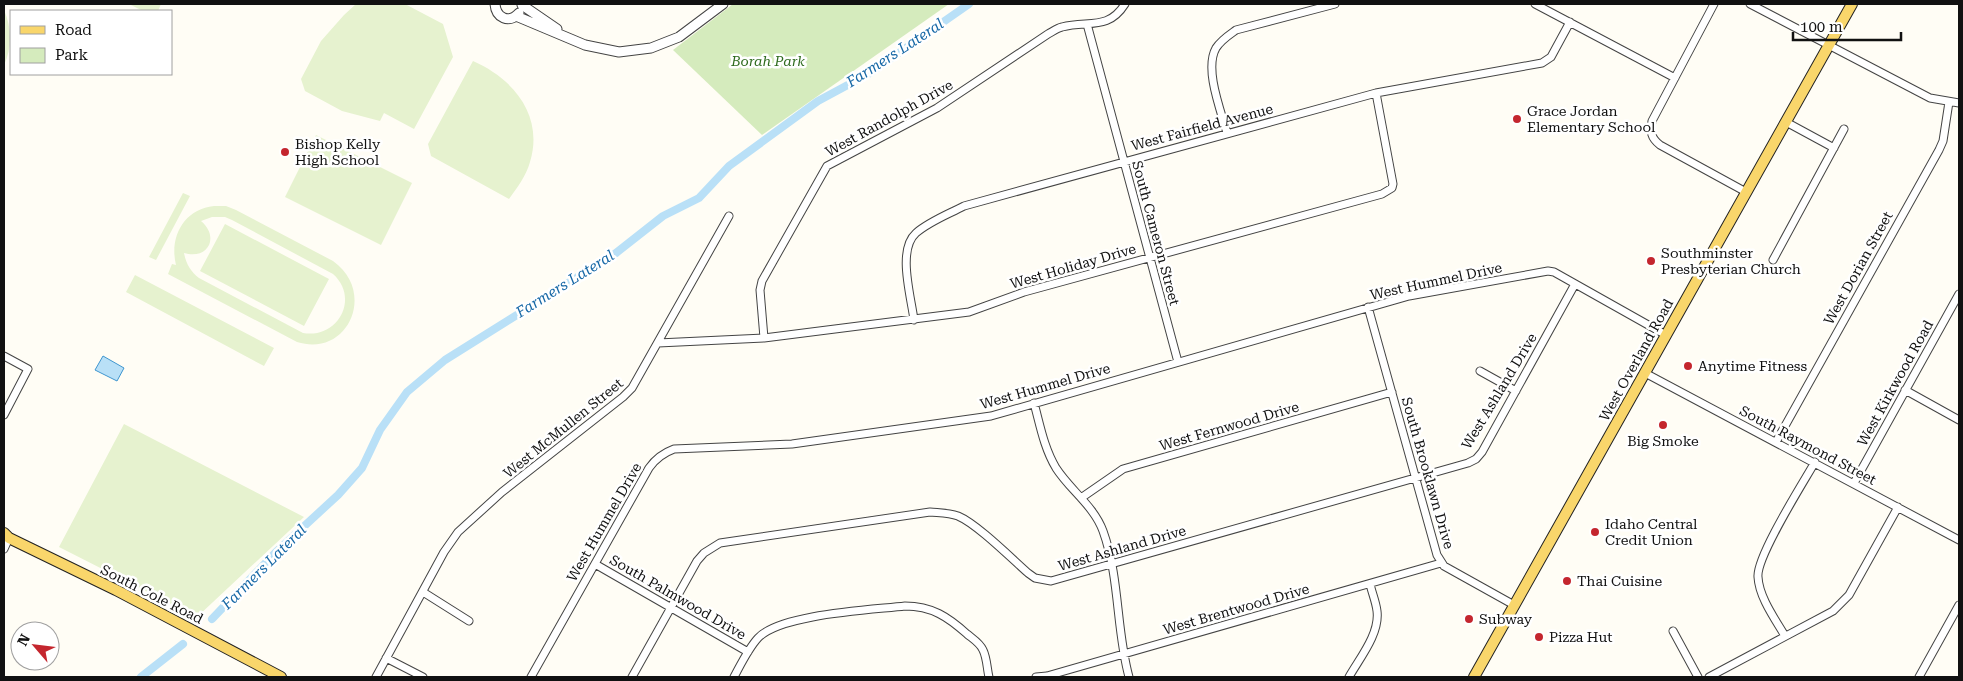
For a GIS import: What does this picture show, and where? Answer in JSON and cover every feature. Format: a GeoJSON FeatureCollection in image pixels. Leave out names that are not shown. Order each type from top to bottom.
{"type":"FeatureCollection","features":[{"type":"Feature","properties":{"kind":"main road","name":"West Overland Road"},"geometry":{"type":"LineString","coordinates":[[1474,677],[1852,4]]}},
{"type":"Feature","properties":{"kind":"main road","name":"South Cole Road"},"geometry":{"type":"LineString","coordinates":[[6,536],[116,590],[281,677]]}},
{"type":"Feature","properties":{"kind":"street"},"geometry":{"type":"LineString","coordinates":[[493,5],[503,18],[512,18],[520,13],[522,4],[567,37],[602,50],[618,52],[666,43],[679,37],[723,4]]}},
{"type":"Feature","properties":{"kind":"street"},"geometry":{"type":"LineString","coordinates":[[698,22],[714,4]]}},
{"type":"Feature","properties":{"kind":"street","name":"West Randolph Drive"},"geometry":{"type":"LineString","coordinates":[[764,338],[760,290],[762,281],[827,166],[937,108],[1048,34],[1062,27],[1103,23],[1112,19],[1125,4]]}},
{"type":"Feature","properties":{"kind":"street"},"geometry":{"type":"LineString","coordinates":[[1227,133],[1211,70],[1216,48],[1224,38],[1236,30],[1334,4]]}},
{"type":"Feature","properties":{"kind":"street"},"geometry":{"type":"LineString","coordinates":[[1535,4],[1675,78]]}},
{"type":"Feature","properties":{"kind":"street"},"geometry":{"type":"LineString","coordinates":[[1714,4],[1652,121],[1652,136],[1660,145],[1746,192]]}},
{"type":"Feature","properties":{"kind":"street"},"geometry":{"type":"LineString","coordinates":[[1750,4],[1930,98],[1959,103]]}},
{"type":"Feature","properties":{"kind":"street"},"geometry":{"type":"LineString","coordinates":[[516,16],[567,37]]}},
{"type":"Feature","properties":{"kind":"street","name":"West Fairfield Avenue"},"geometry":{"type":"LineString","coordinates":[[914,320],[905,256],[909,241],[915,234],[974,202],[1376,93],[1542,63],[1551,57],[1570,22]]}},
{"type":"Feature","properties":{"kind":"street","name":"South Cameron Street"},"geometry":{"type":"LineString","coordinates":[[1087,24],[1178,362]]}},
{"type":"Feature","properties":{"kind":"street","name":"West Holiday Drive"},"geometry":{"type":"LineString","coordinates":[[658,343],[764,338],[969,312],[1024,292],[1389,191],[1392,188],[1392,177],[1376,93]]}},
{"type":"Feature","properties":{"kind":"street","name":"West Dorian Street"},"geometry":{"type":"LineString","coordinates":[[1776,442],[1939,150],[1943,141],[1949,102]]}},
{"type":"Feature","properties":{"kind":"street"},"geometry":{"type":"LineString","coordinates":[[1786,122],[1834,148]]}},
{"type":"Feature","properties":{"kind":"street"},"geometry":{"type":"LineString","coordinates":[[1773,260],[1844,129]]}},
{"type":"Feature","properties":{"kind":"street","name":"West McMullen Street"},"geometry":{"type":"LineString","coordinates":[[376,677],[444,552],[458,532],[502,492],[623,398],[632,388],[729,216]]}},
{"type":"Feature","properties":{"kind":"street","name":"West Hummel Drive"},"geometry":{"type":"LineString","coordinates":[[531,677],[649,468],[665,452],[683,448],[792,444],[991,416],[1409,296],[1548,271],[1554,272],[1666,335]]}},
{"type":"Feature","properties":{"kind":"street","name":"West Ashland Drive"},"geometry":{"type":"LineString","coordinates":[[632,677],[697,561],[704,553],[720,543],[930,512],[945,513],[959,516],[974,526],[1028,573],[1042,580],[1060,579],[1468,463],[1476,459],[1482,452],[1575,284]]}},
{"type":"Feature","properties":{"kind":"street","name":"West Kirkwood Road"},"geometry":{"type":"LineString","coordinates":[[1854,483],[1959,294]]}},
{"type":"Feature","properties":{"kind":"street","name":"South Brooklawn Drive"},"geometry":{"type":"LineString","coordinates":[[1368,307],[1414,478],[1437,555],[1441,563],[1514,605]]}},
{"type":"Feature","properties":{"kind":"street"},"geometry":{"type":"LineString","coordinates":[[4,356],[28,369],[4,415]]}},
{"type":"Feature","properties":{"kind":"street"},"geometry":{"type":"LineString","coordinates":[[1480,371],[1516,391]]}},
{"type":"Feature","properties":{"kind":"street","name":"South Raymond Street"},"geometry":{"type":"LineString","coordinates":[[1645,373],[1959,540]]}},
{"type":"Feature","properties":{"kind":"street"},"geometry":{"type":"LineString","coordinates":[[1905,390],[1959,420]]}},
{"type":"Feature","properties":{"kind":"street","name":"West Fernwood Drive"},"geometry":{"type":"LineString","coordinates":[[1081,498],[1123,469],[1392,392]]}},
{"type":"Feature","properties":{"kind":"street"},"geometry":{"type":"LineString","coordinates":[[1034,403],[1046,449],[1055,467],[1101,525],[1112,564],[1123,654],[1129,677]]}},
{"type":"Feature","properties":{"kind":"street"},"geometry":{"type":"LineString","coordinates":[[1785,636],[1762,595],[1757,576],[1763,555],[1815,462]]}},
{"type":"Feature","properties":{"kind":"street"},"geometry":{"type":"LineString","coordinates":[[1709,677],[1833,611],[1849,595],[1898,507]]}},
{"type":"Feature","properties":{"kind":"street"},"geometry":{"type":"LineString","coordinates":[[4,549],[6,536]]}},
{"type":"Feature","properties":{"kind":"street","name":"West Brentwood Drive"},"geometry":{"type":"LineString","coordinates":[[1036,677],[1441,563]]}},
{"type":"Feature","properties":{"kind":"street","name":"South Palmwood Drive"},"geometry":{"type":"LineString","coordinates":[[594,564],[748,652]]}},
{"type":"Feature","properties":{"kind":"street"},"geometry":{"type":"LineString","coordinates":[[1349,677],[1373,634],[1377,622],[1377,612],[1370,584]]}},
{"type":"Feature","properties":{"kind":"street"},"geometry":{"type":"LineString","coordinates":[[423,592],[469,621]]}},
{"type":"Feature","properties":{"kind":"street"},"geometry":{"type":"LineString","coordinates":[[1919,677],[1959,605]]}},
{"type":"Feature","properties":{"kind":"street"},"geometry":{"type":"LineString","coordinates":[[734,677],[758,637],[775,626],[793,620],[916,606],[938,611],[978,642],[986,656],[989,677]]}},
{"type":"Feature","properties":{"kind":"street"},"geometry":{"type":"LineString","coordinates":[[1673,632],[1698,677]]}},
{"type":"Feature","properties":{"kind":"street"},"geometry":{"type":"LineString","coordinates":[[386,658],[423,677]]}},
{"type":"Feature","properties":{"kind":"green space"},"geometry":{"type":"Polygon","coordinates":[[[129,4],[161,4],[158,10],[141,10],[129,4]]]}},
{"type":"Feature","properties":{"kind":"green space"},"geometry":{"type":"Polygon","coordinates":[[[356,4],[405,4],[443,24],[453,57],[414,129],[384,113],[380,121],[342,111],[305,91],[301,79],[321,41],[356,4]]]}},
{"type":"Feature","properties":{"kind":"green space","name":"Borah Park"},"geometry":{"type":"Polygon","coordinates":[[[733,4],[949,4],[762,135],[673,50],[733,4]]]}},
{"type":"Feature","properties":{"kind":"green space"},"geometry":{"type":"Polygon","coordinates":[[[4,10],[7,17],[10,45],[4,65],[4,10]]]}},
{"type":"Feature","properties":{"kind":"green space"},"geometry":{"type":"Polygon","coordinates":[[[473,61],[501,78],[513,89],[529,115],[533,129],[530,162],[524,177],[509,199],[431,156],[428,144],[473,61]]]}},
{"type":"Feature","properties":{"kind":"green space"},"geometry":{"type":"Polygon","coordinates":[[[316,135],[412,183],[381,245],[285,197],[316,135]]]}},
{"type":"Feature","properties":{"kind":"green space"},"geometry":{"type":"Polygon","coordinates":[[[183,193],[190,196],[156,260],[149,257],[183,193]]]}},
{"type":"Feature","properties":{"kind":"green space"},"geometry":{"type":"Polygon","coordinates":[[[226,206],[236,210],[333,261],[346,274],[353,289],[354,304],[351,319],[342,332],[330,340],[315,344],[297,342],[168,274],[172,264],[176,265],[174,255],[175,244],[181,226],[194,213],[203,208],[226,206]],[[212,217],[201,221],[207,227],[210,234],[209,246],[199,253],[184,253],[191,270],[196,276],[303,333],[315,333],[326,330],[335,323],[345,305],[345,294],[341,284],[333,274],[225,217],[212,217]]]}},
{"type":"Feature","properties":{"kind":"green space"},"geometry":{"type":"Polygon","coordinates":[[[225,224],[329,279],[304,326],[200,271],[225,224]]]}},
{"type":"Feature","properties":{"kind":"green space"},"geometry":{"type":"Polygon","coordinates":[[[135,275],[274,348],[264,366],[126,292],[135,275]]]}},
{"type":"Feature","properties":{"kind":"green space"},"geometry":{"type":"Polygon","coordinates":[[[124,424],[304,517],[197,617],[59,547],[124,424]]]}},
{"type":"Feature","properties":{"kind":"water"},"geometry":{"type":"Polygon","coordinates":[[[103,356],[124,368],[117,381],[95,370],[103,356]]]}},
{"type":"Feature","properties":{"kind":"waterway","name":"Farmers Lateral"},"geometry":{"type":"LineString","coordinates":[[212,619],[275,553],[338,495],[362,468],[380,430],[407,392],[445,360],[616,253],[663,216],[699,198],[729,166],[818,101],[870,73],[969,4]]}},
{"type":"Feature","properties":{"kind":"waterway","name":"Farmers Lateral"},"geometry":{"type":"LineString","coordinates":[[141,677],[183,644]]}},
{"type":"Feature","properties":{"kind":"place","name":"Grace Jordan Elementary School"},"geometry":{"type":"Point","coordinates":[1517,119]}},
{"type":"Feature","properties":{"kind":"place","name":"Bishop Kelly High School"},"geometry":{"type":"Point","coordinates":[285,152]}},
{"type":"Feature","properties":{"kind":"place","name":"Southminster Presbyterian Church"},"geometry":{"type":"Point","coordinates":[1651,261]}},
{"type":"Feature","properties":{"kind":"place","name":"Anytime Fitness"},"geometry":{"type":"Point","coordinates":[1688,366]}},
{"type":"Feature","properties":{"kind":"place","name":"Big Smoke"},"geometry":{"type":"Point","coordinates":[1663,425]}},
{"type":"Feature","properties":{"kind":"place","name":"Idaho Central Credit Union"},"geometry":{"type":"Point","coordinates":[1595,532]}},
{"type":"Feature","properties":{"kind":"place","name":"Thai Cuisine"},"geometry":{"type":"Point","coordinates":[1567,581]}},
{"type":"Feature","properties":{"kind":"place","name":"Subway"},"geometry":{"type":"Point","coordinates":[1469,619]}},
{"type":"Feature","properties":{"kind":"place","name":"Pizza Hut"},"geometry":{"type":"Point","coordinates":[1539,637]}}]}
